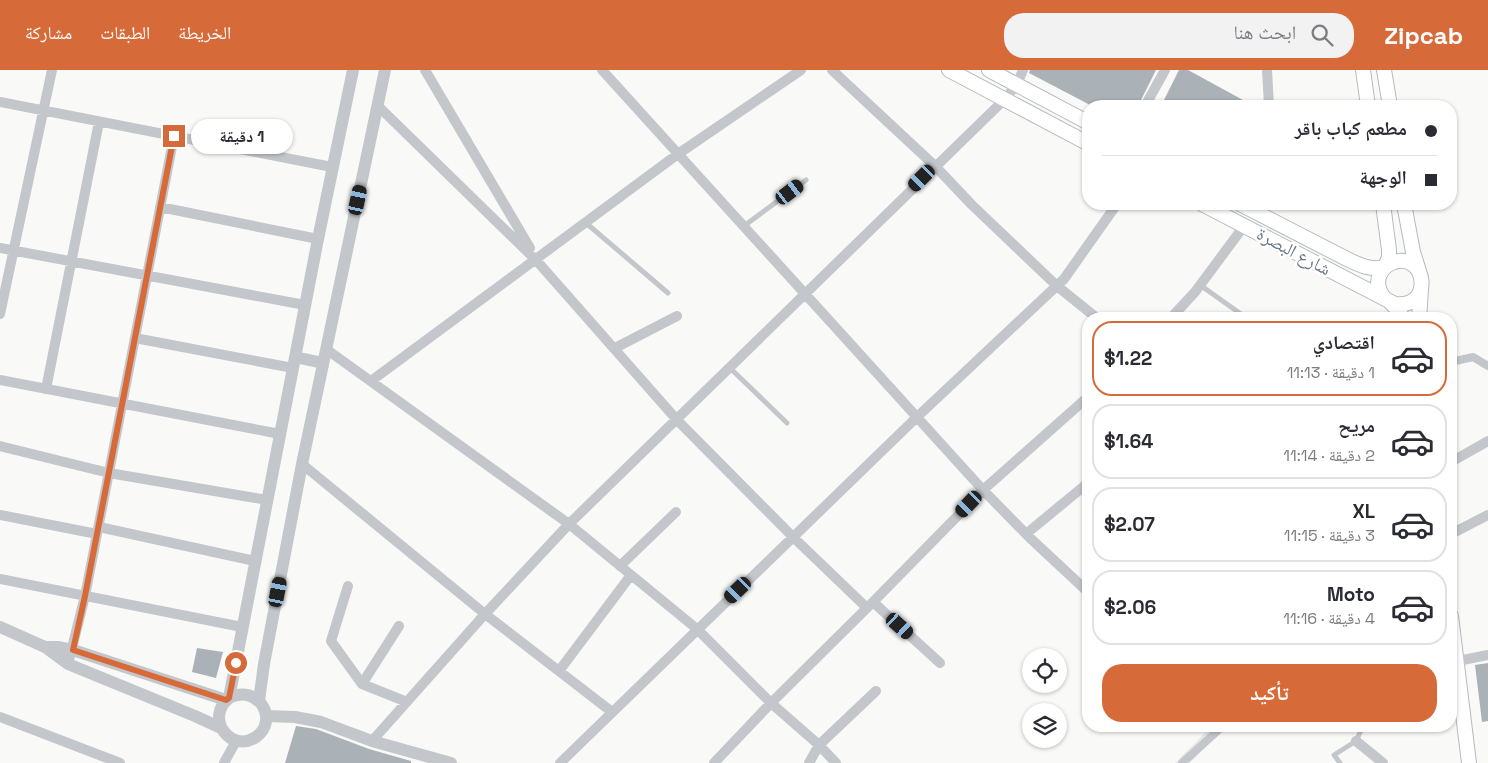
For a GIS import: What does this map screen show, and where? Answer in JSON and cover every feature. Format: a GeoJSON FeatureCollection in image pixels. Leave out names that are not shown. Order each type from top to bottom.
{"type":"FeatureCollection","features":[{"type":"Feature","properties":{"kind":"main road"},"geometry":{"type":"LineString","coordinates":[[949,70],[1082,140]]}},
{"type":"Feature","properties":{"kind":"main road"},"geometry":{"type":"LineString","coordinates":[[989,70],[1082,119]]}},
{"type":"Feature","properties":{"kind":"main road"},"geometry":{"type":"LineString","coordinates":[[1363,70],[1367,100]]}},
{"type":"Feature","properties":{"kind":"main road"},"geometry":{"type":"LineString","coordinates":[[1384,70],[1389,100]]}},
{"type":"Feature","properties":{"kind":"main road","name":"شارع البصرة"},"geometry":{"type":"LineString","coordinates":[[1213,210],[1387,301]]}},
{"type":"Feature","properties":{"kind":"main road","name":"شارع البصرة"},"geometry":{"type":"LineString","coordinates":[[1252,210],[1359,265],[1372,268],[1385,267]]}},
{"type":"Feature","properties":{"kind":"main road"},"geometry":{"type":"LineString","coordinates":[[1383,210],[1389,257],[1378,281],[1381,294],[1400,312]]}},
{"type":"Feature","properties":{"kind":"main road"},"geometry":{"type":"LineString","coordinates":[[1405,210],[1412,252],[1422,277],[1419,312]]}},
{"type":"Feature","properties":{"kind":"main road"},"geometry":{"type":"LineString","coordinates":[[1385,267],[1393,262],[1405,261],[1419,271]]}},
{"type":"Feature","properties":{"kind":"main road"},"geometry":{"type":"LineString","coordinates":[[1387,301],[1400,305],[1410,302],[1419,295],[1421,289]]}},
{"type":"Feature","properties":{"kind":"main road"},"geometry":{"type":"LineString","coordinates":[[1457,655],[1459,697],[1470,763]]}},
{"type":"Feature","properties":{"kind":"street"},"geometry":{"type":"LineString","coordinates":[[0,314],[52,70]]}},
{"type":"Feature","properties":{"kind":"street"},"geometry":{"type":"LineString","coordinates":[[228,699],[332,167],[353,70]]}},
{"type":"Feature","properties":{"kind":"street"},"geometry":{"type":"LineString","coordinates":[[259,700],[264,664],[302,464],[385,70]]}},
{"type":"Feature","properties":{"kind":"street"},"geometry":{"type":"LineString","coordinates":[[425,70],[536,260]]}},
{"type":"Feature","properties":{"kind":"street"},"geometry":{"type":"LineString","coordinates":[[602,70],[983,490],[1026,534],[1082,586]]}},
{"type":"Feature","properties":{"kind":"street"},"geometry":{"type":"LineString","coordinates":[[371,381],[678,154],[801,70]]}},
{"type":"Feature","properties":{"kind":"street"},"geometry":{"type":"LineString","coordinates":[[832,70],[935,166],[1057,286],[1089,312]]}},
{"type":"Feature","properties":{"kind":"street"},"geometry":{"type":"LineString","coordinates":[[372,741],[485,614],[569,524],[1005,99],[1017,84],[1023,70]]}},
{"type":"Feature","properties":{"kind":"street"},"geometry":{"type":"LineString","coordinates":[[1148,100],[1165,70]]}},
{"type":"Feature","properties":{"kind":"street"},"geometry":{"type":"LineString","coordinates":[[1267,70],[1269,100]]}},
{"type":"Feature","properties":{"kind":"street"},"geometry":{"type":"LineString","coordinates":[[0,102],[332,167]]}},
{"type":"Feature","properties":{"kind":"street"},"geometry":{"type":"LineString","coordinates":[[378,106],[536,260],[677,420],[793,537],[870,605],[940,662]]}},
{"type":"Feature","properties":{"kind":"street"},"geometry":{"type":"LineString","coordinates":[[46,389],[99,122]]}},
{"type":"Feature","properties":{"kind":"street"},"geometry":{"type":"LineString","coordinates":[[68,664],[85,596],[174,136]]}},
{"type":"Feature","properties":{"kind":"street"},"geometry":{"type":"LineString","coordinates":[[160,207],[318,239]]}},
{"type":"Feature","properties":{"kind":"street"},"geometry":{"type":"LineString","coordinates":[[560,763],[916,417],[1064,279],[1113,210]]}},
{"type":"Feature","properties":{"kind":"street"},"geometry":{"type":"LineString","coordinates":[[1176,312],[1244,226]]}},
{"type":"Feature","properties":{"kind":"street"},"geometry":{"type":"LineString","coordinates":[[0,248],[305,305]]}},
{"type":"Feature","properties":{"kind":"street"},"geometry":{"type":"LineString","coordinates":[[615,348],[677,316]]}},
{"type":"Feature","properties":{"kind":"street"},"geometry":{"type":"LineString","coordinates":[[135,338],[294,363],[324,363]]}},
{"type":"Feature","properties":{"kind":"street"},"geometry":{"type":"LineString","coordinates":[[326,349],[569,524],[697,629],[771,703],[819,745],[836,763]]}},
{"type":"Feature","properties":{"kind":"street"},"geometry":{"type":"LineString","coordinates":[[1457,361],[1473,357],[1488,366]]}},
{"type":"Feature","properties":{"kind":"street"},"geometry":{"type":"LineString","coordinates":[[0,380],[280,434]]}},
{"type":"Feature","properties":{"kind":"street"},"geometry":{"type":"LineString","coordinates":[[714,763],[771,703],[983,490],[1082,402]]}},
{"type":"Feature","properties":{"kind":"street"},"geometry":{"type":"LineString","coordinates":[[1457,459],[1488,441]]}},
{"type":"Feature","properties":{"kind":"street"},"geometry":{"type":"LineString","coordinates":[[0,446],[109,473],[267,500]]}},
{"type":"Feature","properties":{"kind":"street"},"geometry":{"type":"LineString","coordinates":[[302,464],[485,614],[612,712]]}},
{"type":"Feature","properties":{"kind":"street"},"geometry":{"type":"LineString","coordinates":[[1026,534],[1082,488]]}},
{"type":"Feature","properties":{"kind":"street"},"geometry":{"type":"LineString","coordinates":[[620,566],[676,512]]}},
{"type":"Feature","properties":{"kind":"street"},"geometry":{"type":"LineString","coordinates":[[1457,531],[1488,514]]}},
{"type":"Feature","properties":{"kind":"street"},"geometry":{"type":"LineString","coordinates":[[0,515],[98,530],[255,561]]}},
{"type":"Feature","properties":{"kind":"street"},"geometry":{"type":"LineString","coordinates":[[559,671],[631,575]]}},
{"type":"Feature","properties":{"kind":"street"},"geometry":{"type":"LineString","coordinates":[[0,579],[242,627]]}},
{"type":"Feature","properties":{"kind":"street"},"geometry":{"type":"LineString","coordinates":[[348,586],[331,641],[362,684],[407,702]]}},
{"type":"Feature","properties":{"kind":"street"},"geometry":{"type":"LineString","coordinates":[[362,684],[399,626]]}},
{"type":"Feature","properties":{"kind":"street"},"geometry":{"type":"LineString","coordinates":[[0,628],[45,647],[68,664],[221,728]]}},
{"type":"Feature","properties":{"kind":"street"},"geometry":{"type":"LineString","coordinates":[[45,647],[60,647],[73,650],[228,699]]}},
{"type":"Feature","properties":{"kind":"street"},"geometry":{"type":"LineString","coordinates":[[1458,662],[1488,655]]}},
{"type":"Feature","properties":{"kind":"street"},"geometry":{"type":"LineString","coordinates":[[809,763],[819,745],[876,691]]}},
{"type":"Feature","properties":{"kind":"street"},"geometry":{"type":"LineString","coordinates":[[241,694],[259,700],[266,716],[265,725],[261,733],[254,739],[245,741],[236,741],[227,736],[221,728],[219,713],[228,699],[241,694]]}},
{"type":"Feature","properties":{"kind":"street"},"geometry":{"type":"LineString","coordinates":[[266,716],[295,717],[321,722],[372,741],[451,763]]}},
{"type":"Feature","properties":{"kind":"street"},"geometry":{"type":"LineString","coordinates":[[0,717],[120,763]]}},
{"type":"Feature","properties":{"kind":"street"},"geometry":{"type":"LineString","coordinates":[[1182,763],[1216,732]]}},
{"type":"Feature","properties":{"kind":"street"},"geometry":{"type":"LineString","coordinates":[[227,761],[236,741]]}},
{"type":"Feature","properties":{"kind":"street"},"geometry":{"type":"LineString","coordinates":[[1356,741],[1384,763]]}},
{"type":"Feature","properties":{"kind":"lane"},"geometry":{"type":"LineString","coordinates":[[744,226],[806,180]]}},
{"type":"Feature","properties":{"kind":"lane"},"geometry":{"type":"LineString","coordinates":[[586,223],[668,292]]}},
{"type":"Feature","properties":{"kind":"lane"},"geometry":{"type":"LineString","coordinates":[[1200,284],[1238,312]]}},
{"type":"Feature","properties":{"kind":"lane"},"geometry":{"type":"LineString","coordinates":[[730,368],[787,423]]}},
{"type":"Feature","properties":{"kind":"lane"},"geometry":{"type":"LineString","coordinates":[[1340,763],[1334,755],[1356,741],[1360,732]]}},
{"type":"Feature","properties":{"kind":"shaded area"},"geometry":{"type":"Polygon","coordinates":[[[1206,732],[1220,732],[1190,763],[1175,763],[1206,732]]]}},
{"type":"Feature","properties":{"kind":"building"},"geometry":{"type":"Polygon","coordinates":[[[1030,70],[1156,70],[1141,100],[1082,101],[1029,73],[1030,70]]]}},
{"type":"Feature","properties":{"kind":"building"},"geometry":{"type":"Polygon","coordinates":[[[1179,70],[1188,70],[1243,100],[1164,100],[1179,70]]]}},
{"type":"Feature","properties":{"kind":"building"},"geometry":{"type":"Polygon","coordinates":[[[197,648],[223,652],[216,678],[192,672],[197,648]]]}},
{"type":"Feature","properties":{"kind":"building"},"geometry":{"type":"Polygon","coordinates":[[[1488,663],[1488,721],[1482,722],[1475,665],[1488,663]]]}},
{"type":"Feature","properties":{"kind":"building"},"geometry":{"type":"Polygon","coordinates":[[[296,726],[316,729],[369,749],[411,761],[411,763],[285,763],[296,726]]]}},
{"type":"Feature","properties":{"kind":"route"},"geometry":{"type":"LineString","coordinates":[[174,136],[73,650],[226,700],[229,698],[236,663]]}}]}
